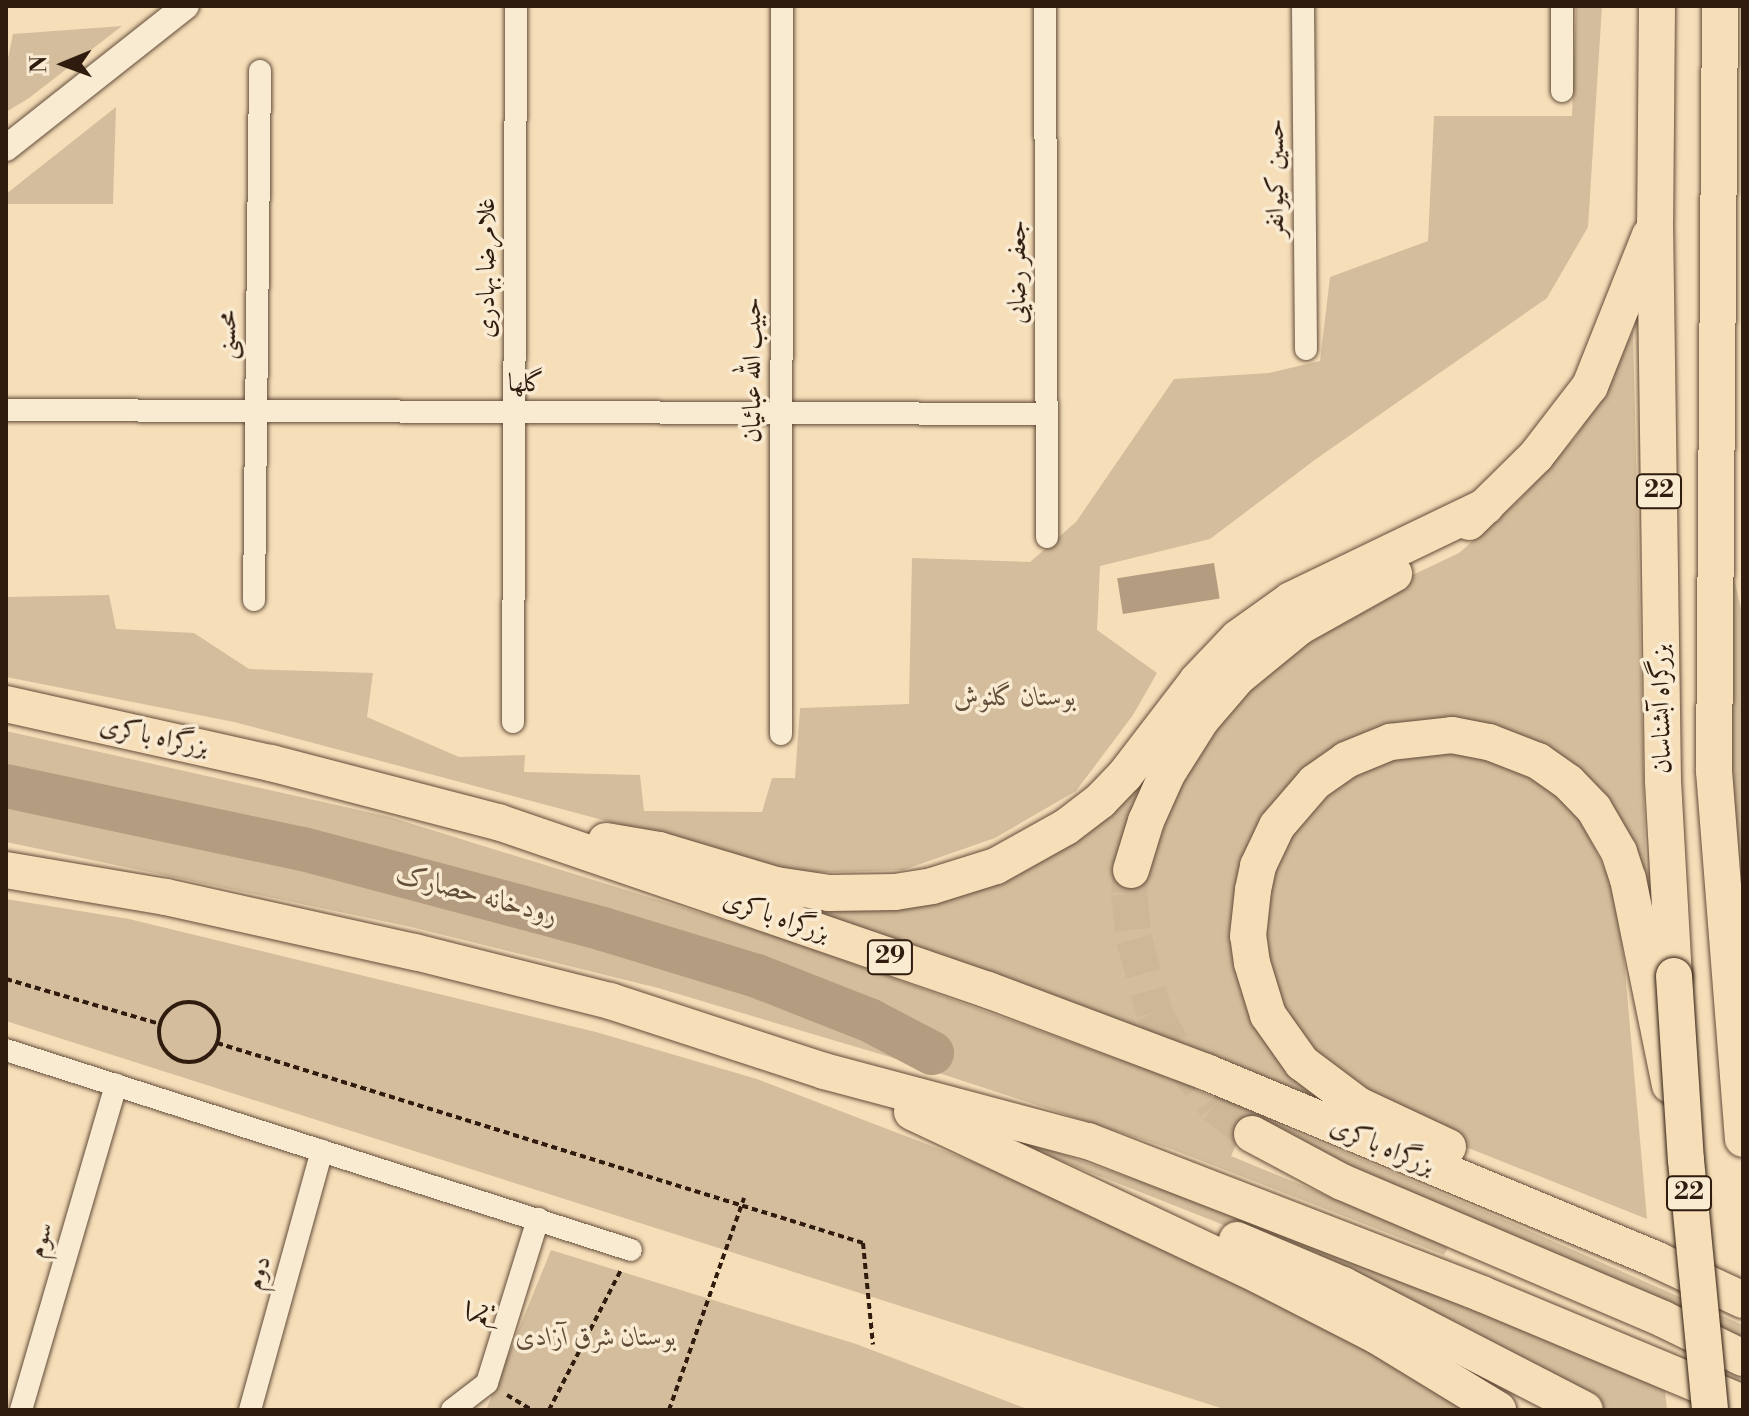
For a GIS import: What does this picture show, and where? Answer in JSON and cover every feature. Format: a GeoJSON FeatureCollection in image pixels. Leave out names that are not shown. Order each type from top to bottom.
{"type":"FeatureCollection","features":[{"type":"Feature","properties":{"kind":"highway","name":"بزرگراه آبشناسان"},"geometry":{"type":"LineString","coordinates":[[1657,6],[1655,222],[1663,781],[1686,1160],[1710,1410]]}},
{"type":"Feature","properties":{"kind":"highway","name":"بزرگراه آبشناسان"},"geometry":{"type":"LineString","coordinates":[[1720,6],[1714,771],[1743,1139]]}},
{"type":"Feature","properties":{"kind":"highway"},"geometry":{"type":"LineString","coordinates":[[1729,6],[1743,80]]}},
{"type":"Feature","properties":{"kind":"highway"},"geometry":{"type":"LineString","coordinates":[[1131,870],[1146,821],[1167,774],[1201,720],[1238,677],[1299,627],[1449,539],[1536,456],[1590,386],[1655,222]]}},
{"type":"Feature","properties":{"kind":"highway"},"geometry":{"type":"LineString","coordinates":[[498,822],[659,850],[776,885],[829,893],[895,892],[965,877],[1025,851],[1066,827],[1100,801],[1125,775],[1197,681],[1238,638],[1291,600],[1486,506]]}},
{"type":"Feature","properties":{"kind":"highway","name":"بزرگراه باکری"},"geometry":{"type":"LineString","coordinates":[[6,704],[271,763],[498,822],[1087,1027],[1206,1072],[1666,1264],[1743,1300]]}},
{"type":"Feature","properties":{"kind":"highway"},"geometry":{"type":"LineString","coordinates":[[1620,1245],[1457,1151],[1358,1105],[1319,1078],[1280,1036],[1257,988],[1248,936],[1250,913],[1258,866],[1267,844],[1301,795],[1330,771],[1363,751],[1403,739],[1452,735],[1489,742],[1522,754],[1553,771],[1581,794],[1606,828],[1628,879],[1686,1160]]}},
{"type":"Feature","properties":{"kind":"highway"},"geometry":{"type":"LineString","coordinates":[[6,870],[166,897],[415,952],[610,1001],[824,1071],[1088,1141],[1482,1294],[1743,1403]]}},
{"type":"Feature","properties":{"kind":"highway"},"geometry":{"type":"LineString","coordinates":[[824,1071],[1036,1169],[1364,1330],[1455,1381],[1498,1410]]}},
{"type":"Feature","properties":{"kind":"highway"},"geometry":{"type":"LineString","coordinates":[[1252,1134],[1342,1182],[1649,1312],[1743,1358]]}},
{"type":"Feature","properties":{"kind":"highway"},"geometry":{"type":"LineString","coordinates":[[1036,1169],[1207,1227],[1343,1285],[1585,1410]]}},
{"type":"Feature","properties":{"kind":"highway"},"geometry":{"type":"LineString","coordinates":[[1666,1264],[1743,1287]]}},
{"type":"Feature","properties":{"kind":"street"},"geometry":{"type":"LineString","coordinates":[[6,148],[186,6]]}},
{"type":"Feature","properties":{"kind":"street","name":"غلامرضا بهادری"},"geometry":{"type":"LineString","coordinates":[[513,722],[516,6]]}},
{"type":"Feature","properties":{"kind":"street","name":"حبیب الله عبائیان"},"geometry":{"type":"LineString","coordinates":[[781,734],[782,6]]}},
{"type":"Feature","properties":{"kind":"street","name":"جعفر رضایی"},"geometry":{"type":"LineString","coordinates":[[1045,6],[1047,537]]}},
{"type":"Feature","properties":{"kind":"street","name":"حسین کیوانفر"},"geometry":{"type":"LineString","coordinates":[[1303,6],[1306,349]]}},
{"type":"Feature","properties":{"kind":"street"},"geometry":{"type":"LineString","coordinates":[[1562,6],[1562,91]]}},
{"type":"Feature","properties":{"kind":"street","name":"محسنی"},"geometry":{"type":"LineString","coordinates":[[254,600],[260,71]]}},
{"type":"Feature","properties":{"kind":"street","name":"گلها"},"geometry":{"type":"LineString","coordinates":[[6,410],[1047,414]]}},
{"type":"Feature","properties":{"kind":"street"},"geometry":{"type":"LineString","coordinates":[[6,1050],[631,1250]]}},
{"type":"Feature","properties":{"kind":"street","name":"سوم"},"geometry":{"type":"LineString","coordinates":[[21,1410],[116,1085]]}},
{"type":"Feature","properties":{"kind":"street","name":"دوم"},"geometry":{"type":"LineString","coordinates":[[250,1410],[322,1151]]}},
{"type":"Feature","properties":{"kind":"street","name":"یکم"},"geometry":{"type":"LineString","coordinates":[[487,1383],[538,1219]]}},
{"type":"Feature","properties":{"kind":"street"},"geometry":{"type":"LineString","coordinates":[[452,1410],[487,1383]]}},
{"type":"Feature","properties":{"kind":"path"},"geometry":{"type":"LineString","coordinates":[[6,979],[160,1024]]}},
{"type":"Feature","properties":{"kind":"path"},"geometry":{"type":"LineString","coordinates":[[179,1003],[199,1004],[214,1015],[219,1034],[217,1043],[212,1052],[194,1062],[174,1059],[161,1044],[160,1024],[164,1015],[179,1003]]}},
{"type":"Feature","properties":{"kind":"path"},"geometry":{"type":"LineString","coordinates":[[217,1043],[863,1243],[873,1345]]}},
{"type":"Feature","properties":{"kind":"path"},"geometry":{"type":"LineString","coordinates":[[669,1410],[744,1198]]}},
{"type":"Feature","properties":{"kind":"path"},"geometry":{"type":"LineString","coordinates":[[549,1410],[631,1250]]}},
{"type":"Feature","properties":{"kind":"path"},"geometry":{"type":"LineString","coordinates":[[487,1383],[532,1410]]}},
{"type":"Feature","properties":{"kind":"green space","name":"بوستان گلنوش"},"geometry":{"type":"Polygon","coordinates":[[[1576,6],[1602,6],[1588,227],[1547,298],[1316,459],[1210,539],[1100,566],[1097,630],[1157,673],[1133,715],[1076,791],[995,838],[903,870],[802,873],[234,722],[6,677],[6,597],[109,595],[116,629],[194,633],[249,669],[373,673],[367,717],[459,757],[525,755],[524,772],[640,775],[644,811],[762,812],[772,778],[795,778],[800,708],[909,704],[912,558],[1030,562],[1076,522],[1174,379],[1269,373],[1320,361],[1330,277],[1428,241],[1434,116],[1572,116],[1576,6]]]}},
{"type":"Feature","properties":{"kind":"green space"},"geometry":{"type":"Polygon","coordinates":[[[122,26],[29,98],[6,112],[6,68],[13,34],[122,26]]]}},
{"type":"Feature","properties":{"kind":"green space"},"geometry":{"type":"Polygon","coordinates":[[[116,107],[113,204],[6,204],[6,194],[116,107]]]}},
{"type":"Feature","properties":{"kind":"green space"},"geometry":{"type":"Polygon","coordinates":[[[1633,330],[1647,925],[1612,818],[1462,727],[1274,812],[1258,1015],[1457,1158],[1225,1060],[1025,985],[659,858],[770,892],[976,884],[1289,622],[1114,872],[1148,879],[1157,838],[1179,785],[1247,683],[1402,580],[1459,553],[1520,499],[1575,438],[1608,386],[1633,330]]]}},
{"type":"Feature","properties":{"kind":"green space"},"geometry":{"type":"Polygon","coordinates":[[[1730,560],[1743,618],[1743,967],[1732,768],[1730,560]]]}},
{"type":"Feature","properties":{"kind":"green space"},"geometry":{"type":"Polygon","coordinates":[[[6,731],[390,817],[781,938],[1149,1070],[1510,1222],[1743,1325],[1743,1344],[1371,1177],[1249,1118],[1231,1156],[1449,1246],[1444,1255],[1171,1149],[890,1057],[658,988],[411,927],[6,842],[6,731]]]}},
{"type":"Feature","properties":{"kind":"green space"},"geometry":{"type":"Polygon","coordinates":[[[1488,750],[1572,801],[1613,886],[1624,959],[1647,1219],[1403,1122],[1296,1041],[1258,950],[1281,836],[1364,761],[1488,750]]]}},
{"type":"Feature","properties":{"kind":"green space"},"geometry":{"type":"Polygon","coordinates":[[[6,899],[129,919],[596,1032],[757,1079],[976,1163],[1103,1218],[1381,1355],[1467,1410],[1227,1410],[6,1021],[6,899]]]}},
{"type":"Feature","properties":{"kind":"green space"},"geometry":{"type":"Polygon","coordinates":[[[896,1096],[1230,1213],[1488,1316],[1665,1390],[1667,1410],[1605,1410],[1442,1326],[1234,1229],[896,1096]]]}},
{"type":"Feature","properties":{"kind":"green space","name":"بوستان شرق آزادی"},"geometry":{"type":"Polygon","coordinates":[[[551,1250],[856,1344],[1030,1410],[486,1410],[551,1250]]]}},
{"type":"Feature","properties":{"kind":"shaded area"},"geometry":{"type":"Polygon","coordinates":[[[1214,563],[1220,599],[1123,614],[1117,578],[1214,563]]]}},
{"type":"Feature","properties":{"kind":"waterway","name":"رودخانه حصارک"},"geometry":{"type":"LineString","coordinates":[[6,786],[303,849],[603,929],[757,976],[871,1021],[932,1053]]}},
{"type":"Feature","properties":{"kind":"tunnel"},"geometry":{"type":"LineString","coordinates":[[1131,870],[1129,894],[1134,939],[1154,1012],[1178,1057],[1215,1105],[1252,1134]]}}]}
